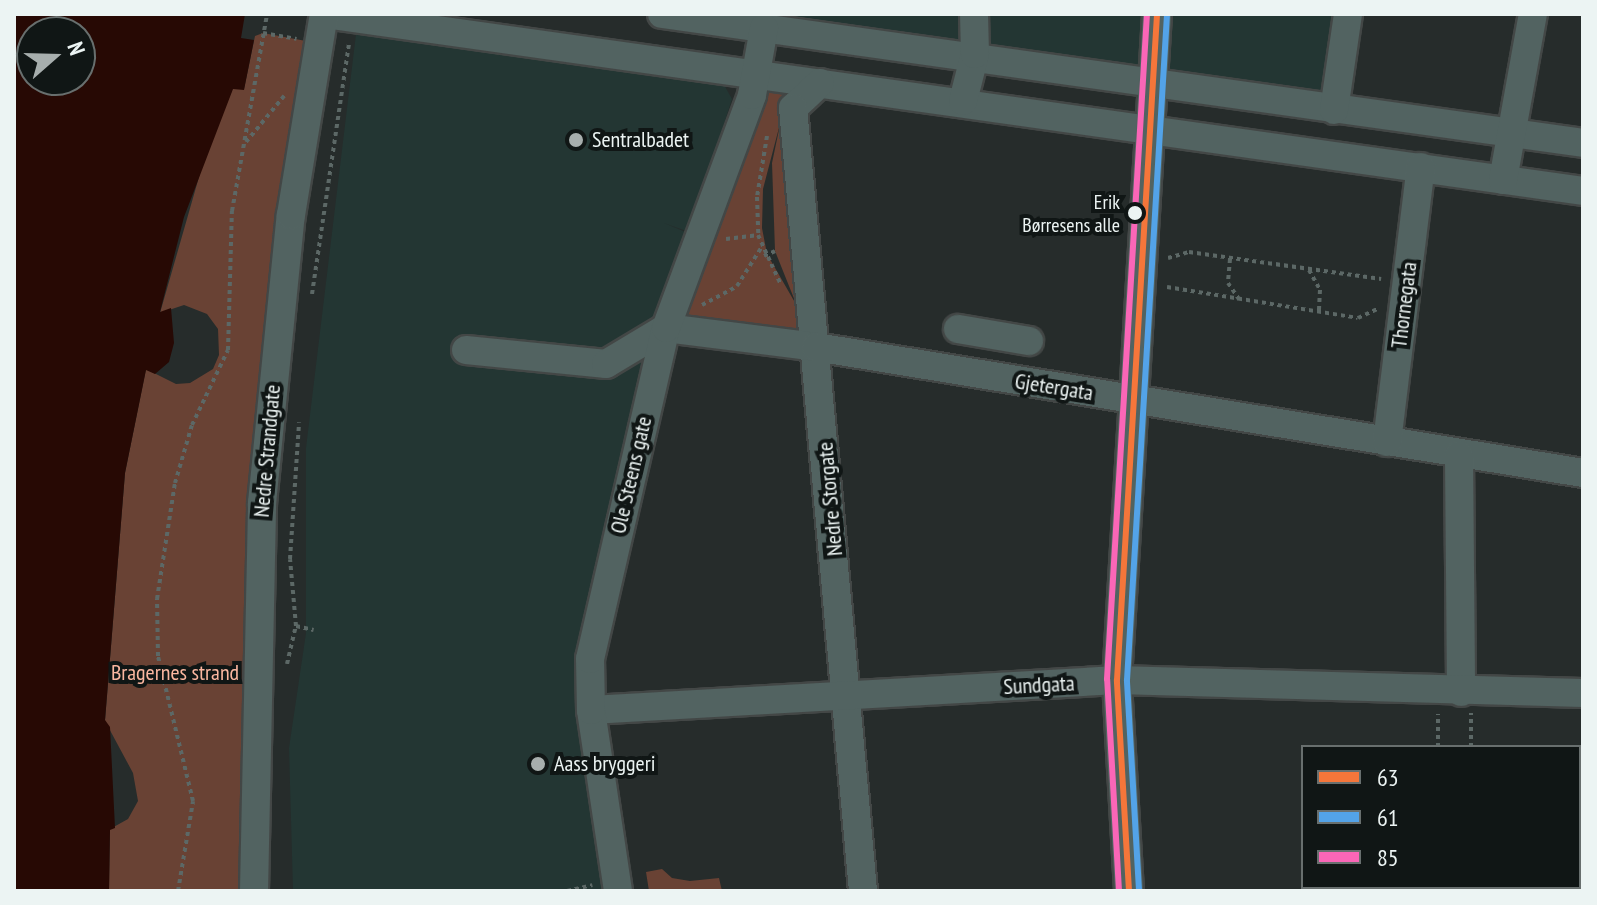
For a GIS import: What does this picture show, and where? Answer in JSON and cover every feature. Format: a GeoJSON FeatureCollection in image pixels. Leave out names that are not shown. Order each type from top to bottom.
{"type":"FeatureCollection","features":[{"type":"Feature","properties":{"kind":"street"},"geometry":{"type":"LineString","coordinates":[[324,14],[1150,127],[1583,191]]}},
{"type":"Feature","properties":{"kind":"street","name":"Nedre Strandgate"},"geometry":{"type":"LineString","coordinates":[[254,891],[262,503],[291,215],[324,14]]}},
{"type":"Feature","properties":{"kind":"street"},"geometry":{"type":"LineString","coordinates":[[662,14],[774,24],[1334,110],[1583,143]]}},
{"type":"Feature","properties":{"kind":"street"},"geometry":{"type":"LineString","coordinates":[[963,101],[975,54],[974,14]]}},
{"type":"Feature","properties":{"kind":"street"},"geometry":{"type":"LineString","coordinates":[[1129,891],[1117,680],[1157,14]]}},
{"type":"Feature","properties":{"kind":"street"},"geometry":{"type":"LineString","coordinates":[[1334,110],[1348,14]]}},
{"type":"Feature","properties":{"kind":"street"},"geometry":{"type":"LineString","coordinates":[[1503,180],[1533,14]]}},
{"type":"Feature","properties":{"kind":"street","name":"Ole Steens gate"},"geometry":{"type":"LineString","coordinates":[[618,891],[591,710],[590,659],[666,328],[705,232],[774,24]]}},
{"type":"Feature","properties":{"kind":"street","name":"Nedre Storgate"},"geometry":{"type":"LineString","coordinates":[[820,83],[793,108],[848,694],[863,891]]}},
{"type":"Feature","properties":{"kind":"street","name":"Thornegata"},"geometry":{"type":"LineString","coordinates":[[1387,442],[1421,167]]}},
{"type":"Feature","properties":{"kind":"street"},"geometry":{"type":"LineString","coordinates":[[466,350],[606,364],[666,328]]}},
{"type":"Feature","properties":{"kind":"street","name":"Gjetergata"},"geometry":{"type":"LineString","coordinates":[[666,328],[816,347],[1583,473]]}},
{"type":"Feature","properties":{"kind":"street"},"geometry":{"type":"LineString","coordinates":[[958,329],[1029,341]]}},
{"type":"Feature","properties":{"kind":"street"},"geometry":{"type":"LineString","coordinates":[[1457,692],[1459,455]]}},
{"type":"Feature","properties":{"kind":"street","name":"Sundgata"},"geometry":{"type":"LineString","coordinates":[[591,710],[1117,680],[1457,692],[1583,693]]}},
{"type":"Feature","properties":{"kind":"path"},"geometry":{"type":"LineString","coordinates":[[178,891],[193,801],[158,656],[157,599],[175,483],[192,425],[228,350],[231,225],[267,14]]}},
{"type":"Feature","properties":{"kind":"path"},"geometry":{"type":"LineString","coordinates":[[263,33],[283,37]]}},
{"type":"Feature","properties":{"kind":"path"},"geometry":{"type":"LineString","coordinates":[[310,309],[350,37]]}},
{"type":"Feature","properties":{"kind":"path"},"geometry":{"type":"LineString","coordinates":[[245,143],[288,91]]}},
{"type":"Feature","properties":{"kind":"path"},"geometry":{"type":"LineString","coordinates":[[768,126],[757,197],[758,235],[764,256],[786,292]]}},
{"type":"Feature","properties":{"kind":"path"},"geometry":{"type":"LineString","coordinates":[[705,232],[724,239],[758,235]]}},
{"type":"Feature","properties":{"kind":"path"},"geometry":{"type":"LineString","coordinates":[[666,328],[737,286],[761,248]]}},
{"type":"Feature","properties":{"kind":"path"},"geometry":{"type":"LineString","coordinates":[[764,256],[775,251]]}},
{"type":"Feature","properties":{"kind":"path"},"geometry":{"type":"LineString","coordinates":[[1167,258],[1189,252],[1309,269],[1406,290]]}},
{"type":"Feature","properties":{"kind":"path"},"geometry":{"type":"LineString","coordinates":[[1230,258],[1228,283],[1240,301]]}},
{"type":"Feature","properties":{"kind":"path"},"geometry":{"type":"LineString","coordinates":[[1309,269],[1320,290],[1319,312]]}},
{"type":"Feature","properties":{"kind":"path"},"geometry":{"type":"LineString","coordinates":[[1165,286],[1240,301],[1358,318],[1406,290]]}},
{"type":"Feature","properties":{"kind":"path"},"geometry":{"type":"LineString","coordinates":[[286,679],[296,626],[290,559],[300,412]]}},
{"type":"Feature","properties":{"kind":"path"},"geometry":{"type":"LineString","coordinates":[[296,626],[314,630]]}},
{"type":"Feature","properties":{"kind":"path"},"geometry":{"type":"LineString","coordinates":[[1439,745],[1457,692]]}},
{"type":"Feature","properties":{"kind":"path"},"geometry":{"type":"LineString","coordinates":[[1457,692],[1470,745]]}},
{"type":"Feature","properties":{"kind":"shaded area"},"geometry":{"type":"Polygon","coordinates":[[[14,14],[245,14],[241,38],[254,40],[244,90],[233,89],[184,217],[160,312],[171,308],[174,343],[169,362],[155,374],[146,370],[125,473],[105,720],[110,727],[115,828],[110,830],[109,891],[14,891],[14,14]]]}},
{"type":"Feature","properties":{"kind":"shaded area"},"geometry":{"type":"Polygon","coordinates":[[[662,14],[1348,14],[1334,110],[662,14]]]}},
{"type":"Feature","properties":{"kind":"shaded area"},"geometry":{"type":"Polygon","coordinates":[[[356,34],[723,83],[732,99],[689,232],[664,223],[688,233],[591,710],[618,891],[293,891],[289,748],[306,633],[306,448],[356,34]]]}},
{"type":"Feature","properties":{"kind":"green space","name":"Bragernes strand"},"geometry":{"type":"Polygon","coordinates":[[[263,33],[306,41],[279,215],[254,461],[245,609],[242,891],[109,891],[110,829],[128,819],[138,801],[133,773],[105,721],[125,473],[146,369],[176,384],[190,383],[213,369],[219,355],[218,329],[207,314],[184,305],[160,313],[205,156],[233,88],[244,89],[255,36],[263,33]]]}},
{"type":"Feature","properties":{"kind":"green space"},"geometry":{"type":"Polygon","coordinates":[[[793,76],[816,347],[666,328],[752,95],[793,76]],[[781,120],[763,189],[762,228],[767,254],[797,306],[775,251],[772,163],[781,120]]]}},
{"type":"Feature","properties":{"kind":"green space"},"geometry":{"type":"Polygon","coordinates":[[[662,869],[672,878],[690,881],[719,878],[722,891],[649,891],[646,872],[662,869]]]}},
{"type":"Feature","properties":{"kind":"transit line","name":"85"},"geometry":{"type":"LineString","coordinates":[[1119,891],[1107,679],[1147,14]]}},
{"type":"Feature","properties":{"kind":"transit line","name":"63"},"geometry":{"type":"LineString","coordinates":[[1129,891],[1117,680],[1157,14]]}},
{"type":"Feature","properties":{"kind":"transit line","name":"61"},"geometry":{"type":"LineString","coordinates":[[1139,890],[1127,680],[1167,15]]}},
{"type":"Feature","properties":{"kind":"place","name":"Sentralbadet"},"geometry":{"type":"Point","coordinates":[576,140]}},
{"type":"Feature","properties":{"kind":"place","name":"Erik Børresens alle"},"geometry":{"type":"Point","coordinates":[1135,213]}},
{"type":"Feature","properties":{"kind":"place","name":"Aass bryggeri"},"geometry":{"type":"Point","coordinates":[538,764]}}]}
